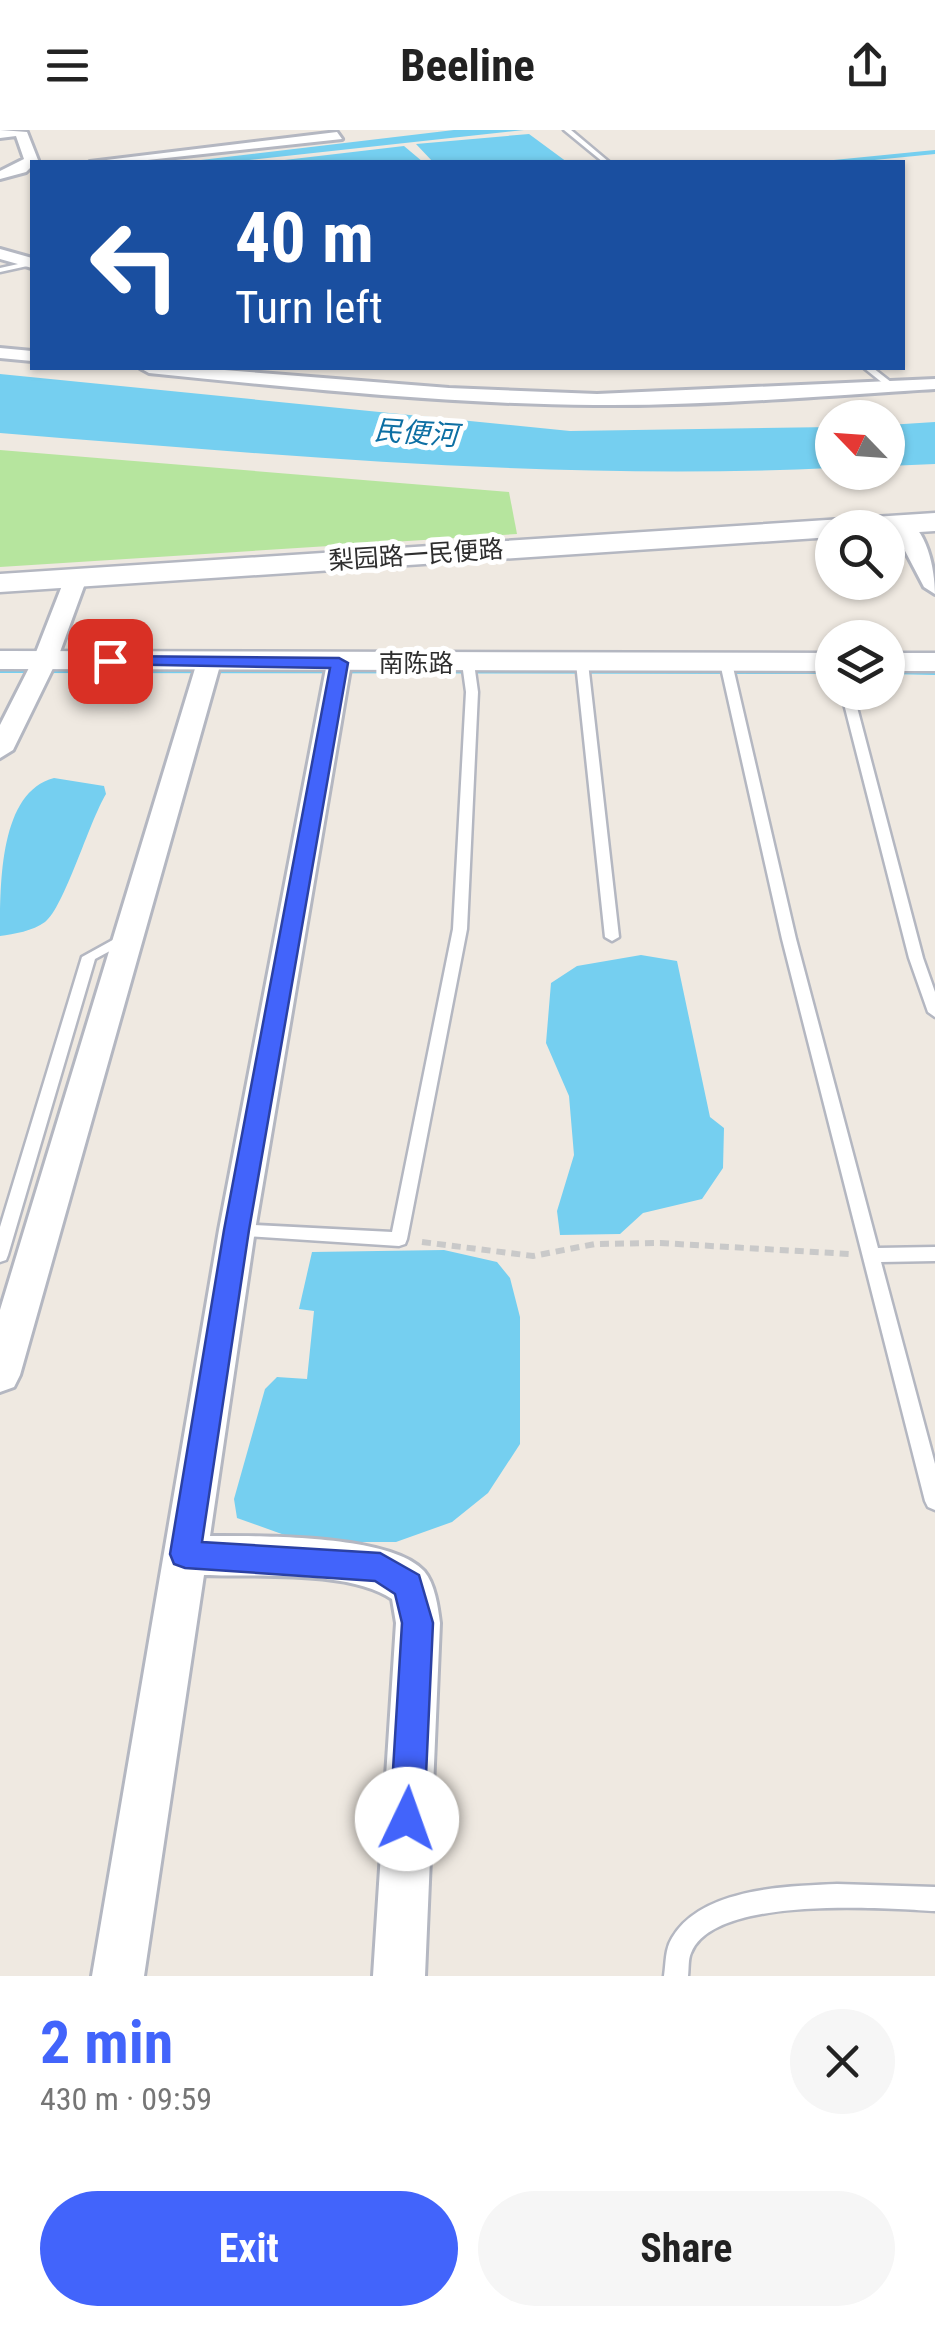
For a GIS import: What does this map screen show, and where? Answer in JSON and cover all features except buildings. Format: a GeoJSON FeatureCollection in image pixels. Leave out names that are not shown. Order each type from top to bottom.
{"type":"FeatureCollection","features":[{"type":"Feature","properties":{"kind":"main road","name":"梨园路一民便路"},"geometry":{"type":"LineString","coordinates":[[905,524],[935,522]]}},
{"type":"Feature","properties":{"kind":"main road","name":"梨园路一民便路"},"geometry":{"type":"LineString","coordinates":[[0,584],[815,529]]}},
{"type":"Feature","properties":{"kind":"street"},"geometry":{"type":"LineString","coordinates":[[0,134],[21,132],[30,160]]}},
{"type":"Feature","properties":{"kind":"street"},"geometry":{"type":"LineString","coordinates":[[115,160],[337,136]]}},
{"type":"Feature","properties":{"kind":"street"},"geometry":{"type":"LineString","coordinates":[[0,175],[30,163]]}},
{"type":"Feature","properties":{"kind":"street"},"geometry":{"type":"LineString","coordinates":[[0,254],[30,262]]}},
{"type":"Feature","properties":{"kind":"street"},"geometry":{"type":"LineString","coordinates":[[0,352],[30,356]]}},
{"type":"Feature","properties":{"kind":"street"},"geometry":{"type":"LineString","coordinates":[[169,370],[308,384],[552,399],[757,396],[935,384]]}},
{"type":"Feature","properties":{"kind":"street"},"geometry":{"type":"LineString","coordinates":[[905,530],[935,587]]}},
{"type":"Feature","properties":{"kind":"street"},"geometry":{"type":"LineString","coordinates":[[0,750],[42,667],[76,578]]}},
{"type":"Feature","properties":{"kind":"street","name":"南陈路"},"geometry":{"type":"LineString","coordinates":[[0,660],[42,667],[207,668],[728,668],[815,663]]}},
{"type":"Feature","properties":{"kind":"street"},"geometry":{"type":"LineString","coordinates":[[905,662],[935,662]]}},
{"type":"Feature","properties":{"kind":"street"},"geometry":{"type":"LineString","coordinates":[[0,1375],[207,668]]}},
{"type":"Feature","properties":{"kind":"street"},"geometry":{"type":"LineString","coordinates":[[118,1976],[237,1230],[338,668]]}},
{"type":"Feature","properties":{"kind":"street"},"geometry":{"type":"LineString","coordinates":[[185,1554],[380,1567],[408,1585],[418,1623],[399,1976]]}},
{"type":"Feature","properties":{"kind":"lane"},"geometry":{"type":"LineString","coordinates":[[567,130],[604,160]]}},
{"type":"Feature","properties":{"kind":"lane"},"geometry":{"type":"LineString","coordinates":[[0,270],[30,263]]}},
{"type":"Feature","properties":{"kind":"lane"},"geometry":{"type":"LineString","coordinates":[[871,370],[892,386]]}},
{"type":"Feature","properties":{"kind":"lane"},"geometry":{"type":"LineString","coordinates":[[237,1230],[399,1239],[460,929],[469,668]]}},
{"type":"Feature","properties":{"kind":"lane"},"geometry":{"type":"LineString","coordinates":[[583,668],[612,937]]}},
{"type":"Feature","properties":{"kind":"lane"},"geometry":{"type":"LineString","coordinates":[[728,668],[789,939],[935,1501]]}},
{"type":"Feature","properties":{"kind":"lane"},"geometry":{"type":"LineString","coordinates":[[852,710],[916,958],[935,1012]]}},
{"type":"Feature","properties":{"kind":"lane"},"geometry":{"type":"LineString","coordinates":[[0,1255],[89,957],[130,935]]}},
{"type":"Feature","properties":{"kind":"lane"},"geometry":{"type":"LineString","coordinates":[[871,1255],[935,1254]]}},
{"type":"Feature","properties":{"kind":"lane"},"geometry":{"type":"LineString","coordinates":[[676,1976],[682,1944],[708,1917],[816,1894],[935,1900]]}},
{"type":"Feature","properties":{"kind":"path"},"geometry":{"type":"LineString","coordinates":[[399,1239],[533,1256],[595,1244],[660,1243],[871,1255]]}},
{"type":"Feature","properties":{"kind":"green space"},"geometry":{"type":"Polygon","coordinates":[[[0,450],[509,492],[517,534],[0,567],[0,450]]]}},
{"type":"Feature","properties":{"kind":"water"},"geometry":{"type":"Polygon","coordinates":[[[454,130],[524,130],[249,160],[201,160],[454,130]]]}},
{"type":"Feature","properties":{"kind":"water"},"geometry":{"type":"Polygon","coordinates":[[[529,134],[564,160],[431,160],[416,144],[529,134]]]}},
{"type":"Feature","properties":{"kind":"water"},"geometry":{"type":"Polygon","coordinates":[[[404,146],[421,160],[285,160],[404,146]]]}},
{"type":"Feature","properties":{"kind":"water","name":"民便河"},"geometry":{"type":"Polygon","coordinates":[[[0,374],[570,431],[815,427],[815,468],[624,471],[416,464],[0,433],[0,374]]]}},
{"type":"Feature","properties":{"kind":"water"},"geometry":{"type":"Polygon","coordinates":[[[935,422],[935,464],[905,465],[905,424],[935,422]]]}},
{"type":"Feature","properties":{"kind":"water"},"geometry":{"type":"Polygon","coordinates":[[[54,778],[104,786],[106,794],[52,914],[35,928],[0,936],[3,866],[13,820],[36,787],[54,778]]]}},
{"type":"Feature","properties":{"kind":"water"},"geometry":{"type":"Polygon","coordinates":[[[641,955],[677,961],[710,1117],[724,1128],[723,1168],[702,1199],[643,1213],[620,1234],[560,1235],[557,1211],[574,1155],[569,1096],[546,1043],[551,983],[577,966],[641,955]]]}},
{"type":"Feature","properties":{"kind":"water"},"geometry":{"type":"Polygon","coordinates":[[[444,1250],[497,1262],[510,1278],[520,1317],[520,1444],[488,1493],[452,1522],[396,1542],[304,1542],[237,1518],[234,1499],[265,1389],[277,1377],[307,1379],[314,1311],[299,1309],[312,1252],[444,1250]]]}},
{"type":"Feature","properties":{"kind":"waterway"},"geometry":{"type":"LineString","coordinates":[[854,160],[935,152]]}},
{"type":"Feature","properties":{"kind":"waterway"},"geometry":{"type":"LineString","coordinates":[[0,670],[815,671]]}},
{"type":"Feature","properties":{"kind":"waterway"},"geometry":{"type":"LineString","coordinates":[[905,671],[935,672]]}},
{"type":"Feature","properties":{"kind":"route"},"geometry":{"type":"LineString","coordinates":[[110,661],[339,663],[237,1230],[185,1554],[353,1563],[380,1567],[408,1585],[415,1599],[418,1623],[407,1819]]}}]}
